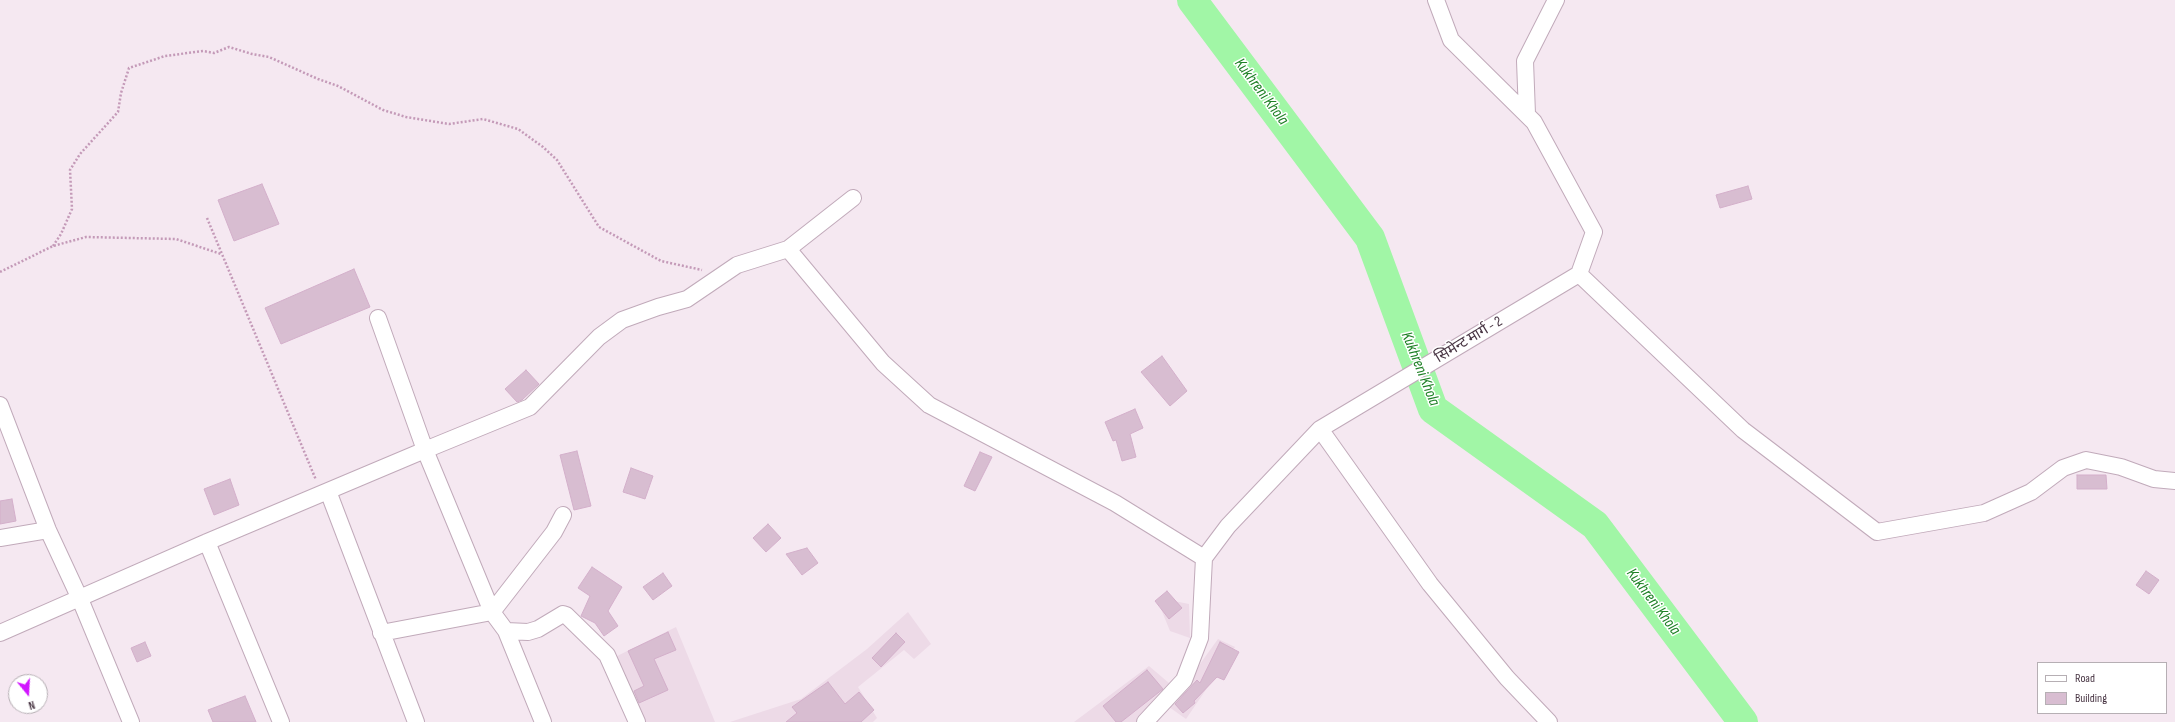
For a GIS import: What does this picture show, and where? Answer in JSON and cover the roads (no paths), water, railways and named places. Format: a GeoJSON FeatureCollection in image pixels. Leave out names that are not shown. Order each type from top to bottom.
{"type":"FeatureCollection","features":[{"type":"Feature","properties":{"kind":"street"},"geometry":{"type":"LineString","coordinates":[[1436,0],[1451,40],[1534,122],[1594,232],[1579,274],[1743,430],[1877,532],[1984,513],[2031,492],[2063,468],[2086,460],[2121,467],[2154,480],[2175,481]]}},
{"type":"Feature","properties":{"kind":"street"},"geometry":{"type":"LineString","coordinates":[[1526,114],[1525,61],[1556,0]]}},
{"type":"Feature","properties":{"kind":"street"},"geometry":{"type":"LineString","coordinates":[[0,633],[207,542],[530,407],[599,337],[622,320],[658,307],[687,299],[737,265],[788,249],[853,198]]}},
{"type":"Feature","properties":{"kind":"street"},"geometry":{"type":"LineString","coordinates":[[788,249],[883,363],[929,405],[1115,503],[1204,558],[1200,631],[1197,645],[1184,680],[1145,722]]}},
{"type":"Feature","properties":{"kind":"street","name":"सिमेन्ट मार्ग - 2"},"geometry":{"type":"LineString","coordinates":[[1204,558],[1228,526],[1320,429],[1579,274]]}},
{"type":"Feature","properties":{"kind":"street"},"geometry":{"type":"LineString","coordinates":[[378,318],[425,450],[492,612],[506,630],[543,722]]}},
{"type":"Feature","properties":{"kind":"street"},"geometry":{"type":"LineString","coordinates":[[0,405],[48,530],[80,599],[131,722]]}},
{"type":"Feature","properties":{"kind":"street"},"geometry":{"type":"LineString","coordinates":[[1320,429],[1430,584],[1507,678],[1549,722]]}},
{"type":"Feature","properties":{"kind":"street"},"geometry":{"type":"LineString","coordinates":[[325,492],[416,722]]}},
{"type":"Feature","properties":{"kind":"street"},"geometry":{"type":"LineString","coordinates":[[381,633],[492,612],[554,532],[563,515]]}},
{"type":"Feature","properties":{"kind":"street"},"geometry":{"type":"LineString","coordinates":[[0,538],[48,530]]}},
{"type":"Feature","properties":{"kind":"street"},"geometry":{"type":"LineString","coordinates":[[207,542],[281,722]]}},
{"type":"Feature","properties":{"kind":"street"},"geometry":{"type":"LineString","coordinates":[[506,630],[528,632],[538,629],[563,614],[566,615],[607,655],[637,722]]}},
{"type":"Feature","properties":{"kind":"waterway","name":"Kukhreni Khola"},"geometry":{"type":"LineString","coordinates":[[1192,0],[1370,238],[1433,409],[1595,525],[1743,722]]}}]}
